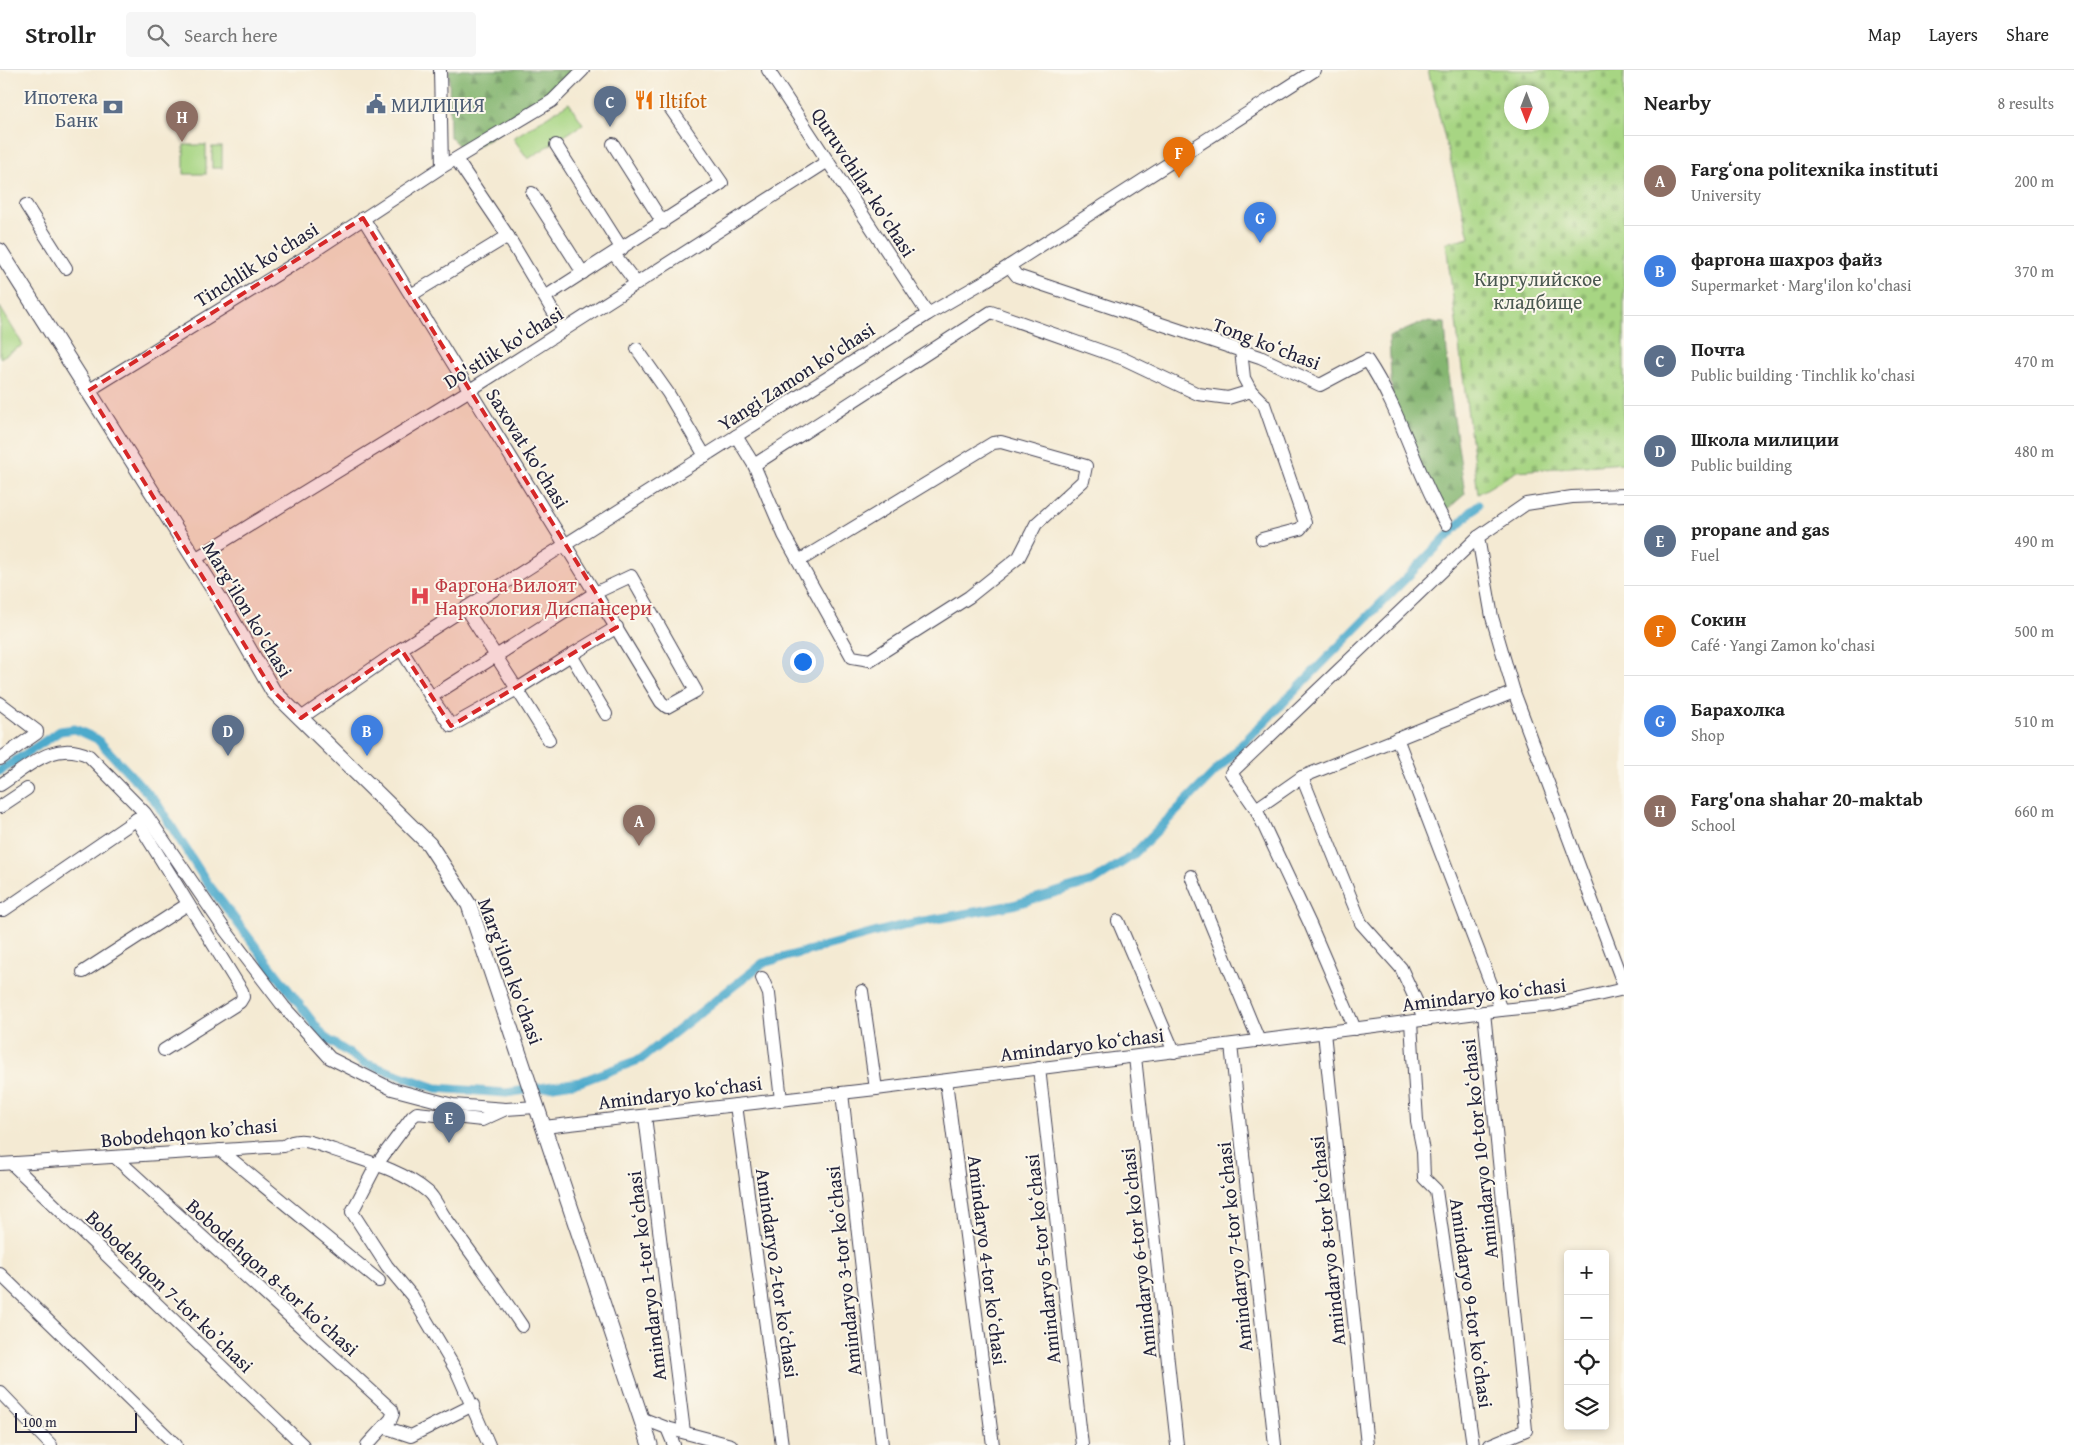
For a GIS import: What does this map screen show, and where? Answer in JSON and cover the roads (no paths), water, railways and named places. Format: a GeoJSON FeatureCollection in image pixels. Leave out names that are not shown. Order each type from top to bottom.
{"type":"FeatureCollection","features":[{"type":"Feature","properties":{"kind":"main road","name":"Marg'ilon ko'chasi"},"geometry":{"type":"LineString","coordinates":[[0,251],[195,559],[272,691],[429,844],[469,905],[535,1103]]}},
{"type":"Feature","properties":{"kind":"main road"},"geometry":{"type":"LineString","coordinates":[[535,1103],[650,1445]]}},
{"type":"Feature","properties":{"kind":"street"},"geometry":{"type":"LineString","coordinates":[[440,70],[442,167]]}},
{"type":"Feature","properties":{"kind":"street","name":"Tinchlik ko'chasi"},"geometry":{"type":"LineString","coordinates":[[88,391],[298,261],[442,167],[552,101],[583,70]]}},
{"type":"Feature","properties":{"kind":"street","name":"Quruvchilar ko'chasi"},"geometry":{"type":"LineString","coordinates":[[768,70],[928,314]]}},
{"type":"Feature","properties":{"kind":"street","name":"Yangi Zamon ko'chasi"},"geometry":{"type":"LineString","coordinates":[[301,718],[401,649],[567,546],[736,436],[928,314],[1009,266],[1315,70]]}},
{"type":"Feature","properties":{"kind":"street"},"geometry":{"type":"LineString","coordinates":[[545,297],[663,223],[722,183],[666,102]]}},
{"type":"Feature","properties":{"kind":"street"},"geometry":{"type":"LineString","coordinates":[[613,144],[663,223]]}},
{"type":"Feature","properties":{"kind":"street"},"geometry":{"type":"LineString","coordinates":[[556,145],[637,284]]}},
{"type":"Feature","properties":{"kind":"street"},"geometry":{"type":"LineString","coordinates":[[456,159],[508,236],[564,330]]}},
{"type":"Feature","properties":{"kind":"street","name":"Do'stlik ko'chasi"},"geometry":{"type":"LineString","coordinates":[[195,559],[470,390],[828,161]]}},
{"type":"Feature","properties":{"kind":"street"},"geometry":{"type":"LineString","coordinates":[[532,193],[583,273]]}},
{"type":"Feature","properties":{"kind":"street"},"geometry":{"type":"LineString","coordinates":[[26,205],[66,268]]}},
{"type":"Feature","properties":{"kind":"street","name":"Saxovat ko'chasi"},"geometry":{"type":"LineString","coordinates":[[363,218],[595,593],[617,627],[661,702],[667,707],[696,691],[630,576],[595,593]]}},
{"type":"Feature","properties":{"kind":"street"},"geometry":{"type":"LineString","coordinates":[[411,295],[508,236]]}},
{"type":"Feature","properties":{"kind":"street","name":"Tong koʻchasi"},"geometry":{"type":"LineString","coordinates":[[1009,266],[1017,276],[1260,357],[1320,385],[1367,360],[1379,378],[1429,496],[1446,524]]}},
{"type":"Feature","properties":{"kind":"street"},"geometry":{"type":"LineString","coordinates":[[754,465],[991,312],[1124,359],[1198,394],[1214,398],[1228,398],[1251,391]]}},
{"type":"Feature","properties":{"kind":"street"},"geometry":{"type":"LineString","coordinates":[[637,350],[668,393],[705,456]]}},
{"type":"Feature","properties":{"kind":"street"},"geometry":{"type":"LineString","coordinates":[[1240,350],[1244,378],[1251,391],[1264,404],[1304,523],[1300,529],[1262,539]]}},
{"type":"Feature","properties":{"kind":"street"},"geometry":{"type":"LineString","coordinates":[[736,436],[754,465],[784,535],[798,561],[852,657],[870,660],[969,598],[1019,557],[1036,524],[1083,482],[1086,466],[1001,442],[993,443],[798,561]]}},
{"type":"Feature","properties":{"kind":"street"},"geometry":{"type":"LineString","coordinates":[[1354,1029],[1310,924],[1256,809],[1232,773],[1478,537],[1526,504],[1572,497],[1624,495]]}},
{"type":"Feature","properties":{"kind":"street"},"geometry":{"type":"LineString","coordinates":[[1478,537],[1492,617],[1514,692],[1624,988]]}},
{"type":"Feature","properties":{"kind":"street"},"geometry":{"type":"LineString","coordinates":[[431,697],[595,593]]}},
{"type":"Feature","properties":{"kind":"street"},"geometry":{"type":"LineString","coordinates":[[466,609],[548,740]]}},
{"type":"Feature","properties":{"kind":"street"},"geometry":{"type":"LineString","coordinates":[[401,649],[451,726],[517,689],[617,627]]}},
{"type":"Feature","properties":{"kind":"street"},"geometry":{"type":"LineString","coordinates":[[571,654],[606,714]]}},
{"type":"Feature","properties":{"kind":"street"},"geometry":{"type":"LineString","coordinates":[[1256,809],[1302,777],[1514,692]]}},
{"type":"Feature","properties":{"kind":"street"},"geometry":{"type":"LineString","coordinates":[[0,703],[37,730],[37,733],[0,759]]}},
{"type":"Feature","properties":{"kind":"street"},"geometry":{"type":"LineString","coordinates":[[1396,738],[1501,1010]]}},
{"type":"Feature","properties":{"kind":"street"},"geometry":{"type":"LineString","coordinates":[[0,786],[43,757],[61,749],[77,750],[89,756],[140,816],[224,930],[284,1007],[330,1058],[392,1089],[453,1105],[506,1109]]}},
{"type":"Feature","properties":{"kind":"street"},"geometry":{"type":"LineString","coordinates":[[1302,777],[1360,923],[1401,968],[1425,1020]]}},
{"type":"Feature","properties":{"kind":"street"},"geometry":{"type":"LineString","coordinates":[[0,807],[27,789]]}},
{"type":"Feature","properties":{"kind":"street"},"geometry":{"type":"LineString","coordinates":[[140,816],[188,904],[242,991],[243,997],[240,1002],[164,1050]]}},
{"type":"Feature","properties":{"kind":"street"},"geometry":{"type":"LineString","coordinates":[[0,910],[4,910],[140,816]]}},
{"type":"Feature","properties":{"kind":"street"},"geometry":{"type":"LineString","coordinates":[[1192,876],[1258,1041]]}},
{"type":"Feature","properties":{"kind":"street"},"geometry":{"type":"LineString","coordinates":[[83,972],[188,904]]}},
{"type":"Feature","properties":{"kind":"street"},"geometry":{"type":"LineString","coordinates":[[1118,921],[1174,1052]]}},
{"type":"Feature","properties":{"kind":"street"},"geometry":{"type":"LineString","coordinates":[[762,978],[769,994],[781,1100]]}},
{"type":"Feature","properties":{"kind":"street","name":"Amindaryo koʻchasi"},"geometry":{"type":"LineString","coordinates":[[544,1127],[876,1090],[1324,1032],[1554,1005],[1624,988]]}},
{"type":"Feature","properties":{"kind":"street"},"geometry":{"type":"LineString","coordinates":[[862,991],[876,1090]]}},
{"type":"Feature","properties":{"kind":"street","name":"Amindaryo 10-tor koʻchasi"},"geometry":{"type":"LineString","coordinates":[[1484,1012],[1526,1430],[1490,1445]]}},
{"type":"Feature","properties":{"kind":"street","name":"Amindaryo 9-tor koʻchasi"},"geometry":{"type":"LineString","coordinates":[[1411,1022],[1417,1121],[1423,1151],[1424,1178],[1436,1190],[1473,1445]]}},
{"type":"Feature","properties":{"kind":"street","name":"Amindaryo 8-tor koʻchasi"},"geometry":{"type":"LineString","coordinates":[[1324,1032],[1367,1445]]}},
{"type":"Feature","properties":{"kind":"street","name":"Amindaryo 7-tor koʻchasi"},"geometry":{"type":"LineString","coordinates":[[1231,1045],[1275,1445]]}},
{"type":"Feature","properties":{"kind":"street","name":"Amindaryo 6-tor koʻchasi"},"geometry":{"type":"LineString","coordinates":[[1135,1057],[1177,1445]]}},
{"type":"Feature","properties":{"kind":"street","name":"Amindaryo 5-tor koʻchasi"},"geometry":{"type":"LineString","coordinates":[[1039,1068],[1082,1445]]}},
{"type":"Feature","properties":{"kind":"street","name":"Amindaryo 4-tor koʻchasi"},"geometry":{"type":"LineString","coordinates":[[946,1080],[993,1445]]}},
{"type":"Feature","properties":{"kind":"street","name":"Amindaryo 3-tor koʻchasi"},"geometry":{"type":"LineString","coordinates":[[842,1093],[882,1445]]}},
{"type":"Feature","properties":{"kind":"street"},"geometry":{"type":"LineString","coordinates":[[488,1445],[473,1405],[457,1372],[412,1296],[387,1266],[352,1212],[377,1164],[417,1113],[482,1120],[506,1109],[535,1103]]}},
{"type":"Feature","properties":{"kind":"street","name":"Amindaryo 2-tor koʻchasi"},"geometry":{"type":"LineString","coordinates":[[736,1105],[782,1445]]}},
{"type":"Feature","properties":{"kind":"street","name":"Amindaryo 1-tor koʻchasi"},"geometry":{"type":"LineString","coordinates":[[645,1116],[684,1432]]}},
{"type":"Feature","properties":{"kind":"street","name":"Bobodehqon koʼchasi"},"geometry":{"type":"LineString","coordinates":[[6,1164],[284,1146],[293,1140],[300,1139],[377,1164],[409,1179],[429,1193],[442,1214],[492,1280],[522,1326]]}},
{"type":"Feature","properties":{"kind":"street"},"geometry":{"type":"LineString","coordinates":[[220,1150],[379,1281]]}},
{"type":"Feature","properties":{"kind":"street","name":"Bobodehqon 8-tor koʼchasi"},"geometry":{"type":"LineString","coordinates":[[115,1157],[392,1410],[392,1419],[384,1427]]}},
{"type":"Feature","properties":{"kind":"street","name":"Bobodehqon 7-tor koʼchasi"},"geometry":{"type":"LineString","coordinates":[[6,1164],[303,1445]]}},
{"type":"Feature","properties":{"kind":"street"},"geometry":{"type":"LineString","coordinates":[[0,1274],[176,1445]]}},
{"type":"Feature","properties":{"kind":"street"},"geometry":{"type":"LineString","coordinates":[[0,1392],[50,1445]]}},
{"type":"Feature","properties":{"kind":"street"},"geometry":{"type":"LineString","coordinates":[[367,1445],[384,1427],[411,1436],[473,1405]]}},
{"type":"Feature","properties":{"kind":"street"},"geometry":{"type":"LineString","coordinates":[[641,1418],[667,1428],[732,1445]]}},
{"type":"Feature","properties":{"kind":"street"},"geometry":{"type":"LineString","coordinates":[[667,1428],[674,1445]]}},
{"type":"Feature","properties":{"kind":"waterway"},"geometry":{"type":"LineString","coordinates":[[0,771],[60,731],[75,729],[97,739],[156,802],[206,881],[324,1037],[364,1063],[436,1088],[506,1093],[580,1082],[641,1059],[763,963],[903,925],[1013,905],[1094,881],[1132,856],[1478,505]]}},
{"type":"Feature","properties":{"kind":"place","name":"Iltifot"},"geometry":{"type":"Point","coordinates":[644,100]}},
{"type":"Feature","properties":{"kind":"place","name":"МИЛИЦИЯ"},"geometry":{"type":"Point","coordinates":[376,104]}},
{"type":"Feature","properties":{"kind":"place","name":"Ипотека Банк"},"geometry":{"type":"Point","coordinates":[113,107]}},
{"type":"Feature","properties":{"kind":"place","name":"Почта"},"geometry":{"type":"Point","coordinates":[610,127]}},
{"type":"Feature","properties":{"kind":"place","name":"Farg'ona shahar 20-maktab"},"geometry":{"type":"Point","coordinates":[182,142]}},
{"type":"Feature","properties":{"kind":"place","name":"Сокин"},"geometry":{"type":"Point","coordinates":[1179,178]}},
{"type":"Feature","properties":{"kind":"place","name":"Барахолка"},"geometry":{"type":"Point","coordinates":[1260,243]}},
{"type":"Feature","properties":{"kind":"place","name":"Фаргона Вилоят Наркология Диспансери"},"geometry":{"type":"Point","coordinates":[420,596]}},
{"type":"Feature","properties":{"kind":"place","name":"Школа милиции"},"geometry":{"type":"Point","coordinates":[228,756]}},
{"type":"Feature","properties":{"kind":"place","name":"фаргона шахроз файз"},"geometry":{"type":"Point","coordinates":[367,756]}},
{"type":"Feature","properties":{"kind":"place","name":"Fargʻona politexnika instituti"},"geometry":{"type":"Point","coordinates":[639,846]}},
{"type":"Feature","properties":{"kind":"place","name":"propane and gas"},"geometry":{"type":"Point","coordinates":[449,1143]}},
{"type":"Feature","properties":{"kind":"park label","name":"Киргулийское кладбище"},"geometry":{"type":"Point","coordinates":[1538,290]}}]}
